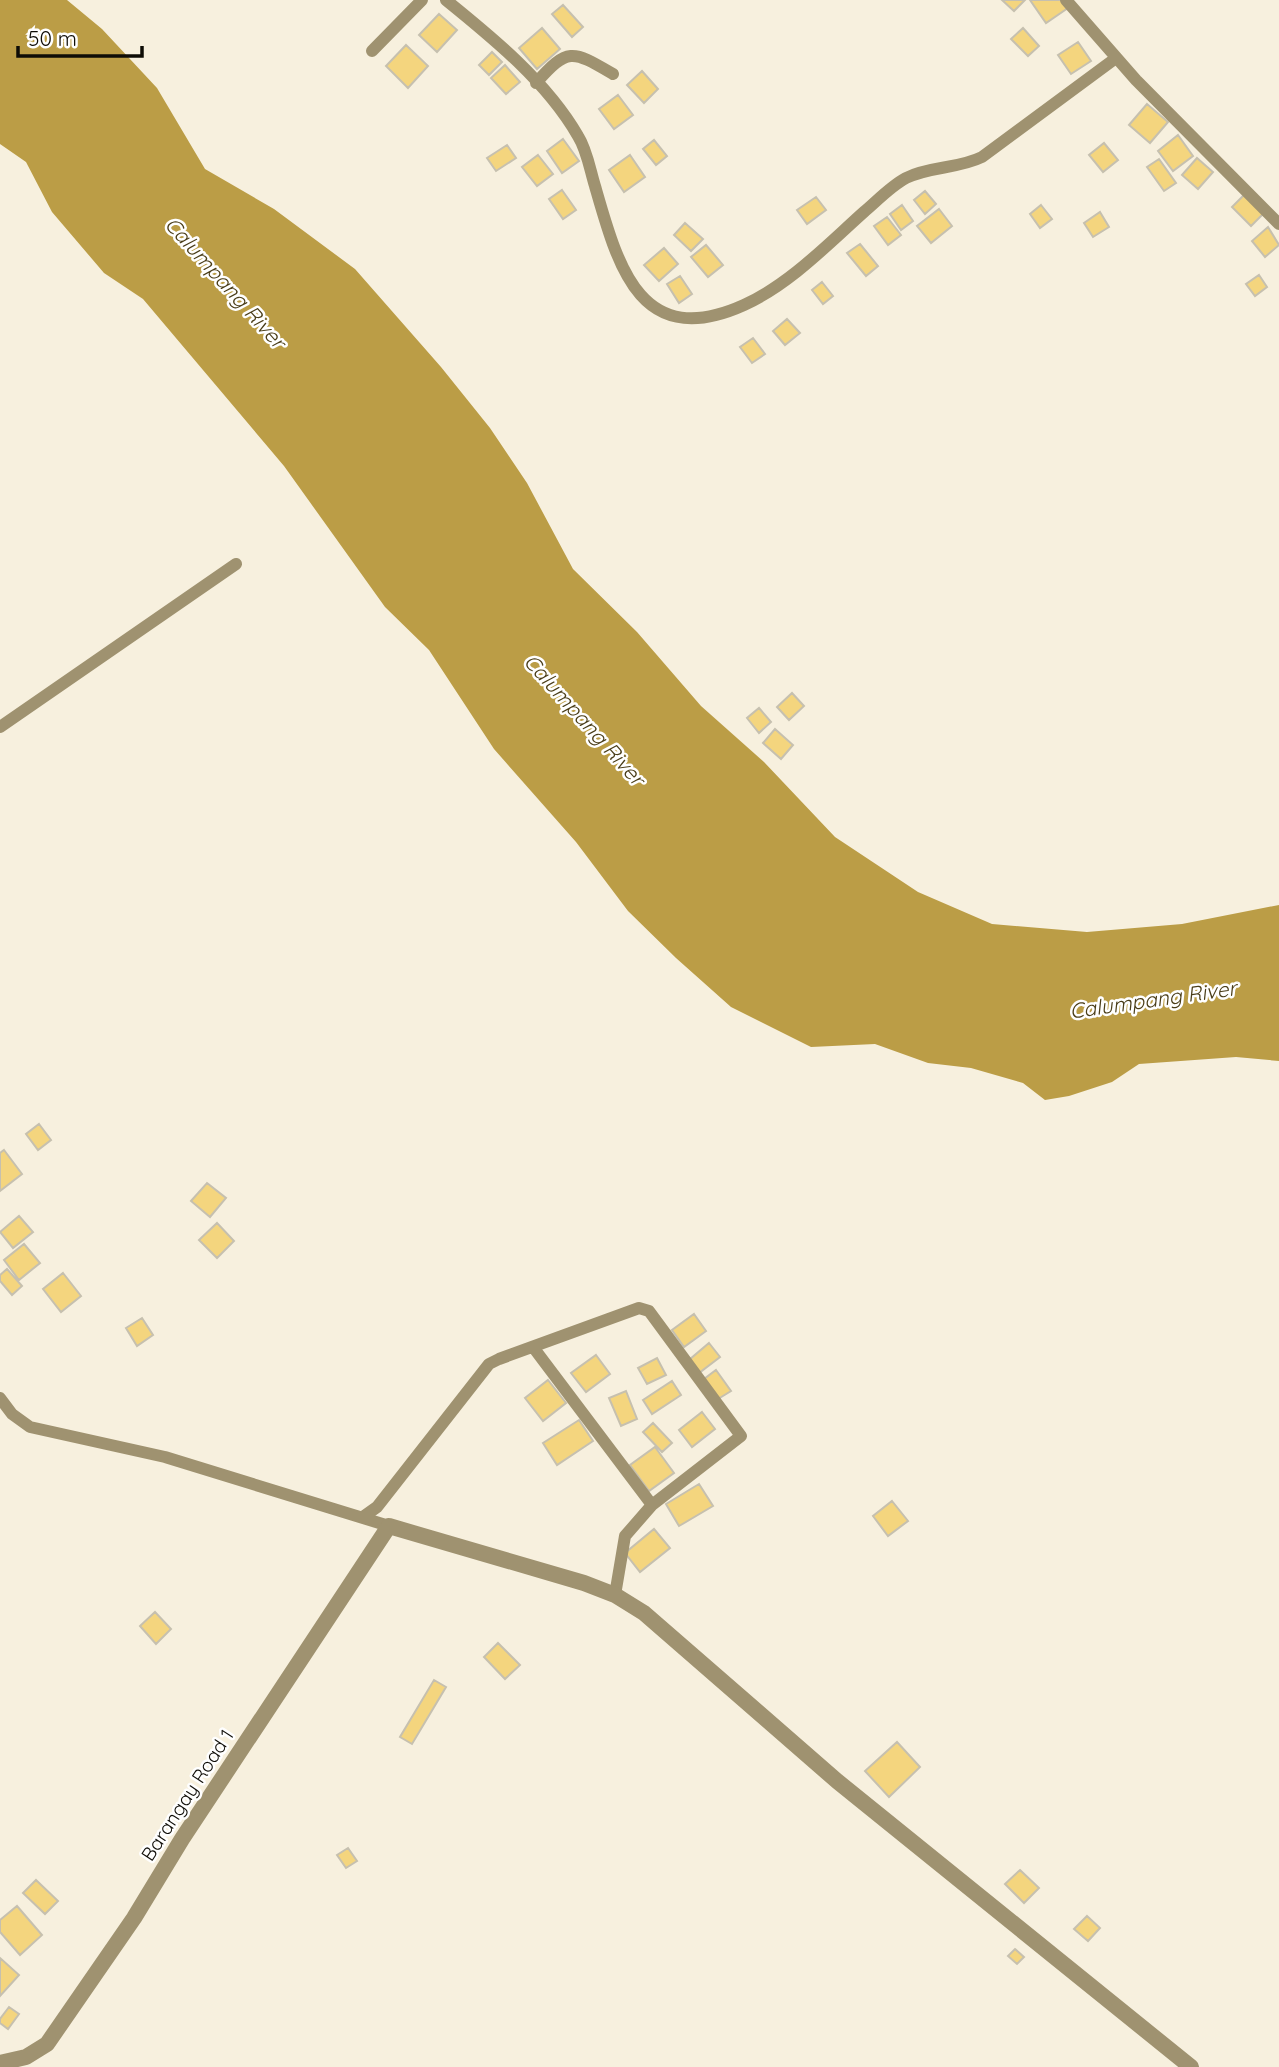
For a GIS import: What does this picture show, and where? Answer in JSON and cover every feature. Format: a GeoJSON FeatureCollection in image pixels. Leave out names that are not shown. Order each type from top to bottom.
{"type":"FeatureCollection","features":[{"type":"Feature","properties":{"kind":"street"},"geometry":{"type":"LineString","coordinates":[[372,51],[422,0]]}},
{"type":"Feature","properties":{"kind":"street"},"geometry":{"type":"LineString","coordinates":[[446,0],[492,38],[536,83],[580,138],[613,246],[640,294],[663,315],[692,319],[723,314],[748,303],[791,275],[907,178],[964,165],[982,157],[1116,58]]}},
{"type":"Feature","properties":{"kind":"street"},"geometry":{"type":"LineString","coordinates":[[1066,0],[1116,58],[1279,224]]}},
{"type":"Feature","properties":{"kind":"street"},"geometry":{"type":"LineString","coordinates":[[536,83],[555,61],[572,56],[581,57],[613,74]]}},
{"type":"Feature","properties":{"kind":"street"},"geometry":{"type":"LineString","coordinates":[[0,727],[236,564]]}},
{"type":"Feature","properties":{"kind":"street"},"geometry":{"type":"LineString","coordinates":[[363,1517],[377,1507],[483,1370],[499,1359],[644,1308],[739,1430],[739,1440],[652,1505],[625,1536],[615,1595]]}},
{"type":"Feature","properties":{"kind":"street"},"geometry":{"type":"LineString","coordinates":[[533,1347],[652,1505]]}},
{"type":"Feature","properties":{"kind":"street"},"geometry":{"type":"LineString","coordinates":[[0,1398],[12,1414],[30,1427],[145,1451],[584,1583],[615,1595],[644,1614],[837,1782],[1191,2067]]}},
{"type":"Feature","properties":{"kind":"street","name":"Barangay Road 1"},"geometry":{"type":"LineString","coordinates":[[0,2063],[26,2057],[47,2044],[134,1918],[182,1839],[389,1526]]}},
{"type":"Feature","properties":{"kind":"water","name":"Calumpang River"},"geometry":{"type":"Polygon","coordinates":[[[0,0],[67,0],[102,29],[157,88],[205,169],[274,209],[355,269],[441,367],[490,428],[527,483],[573,569],[637,632],[701,706],[764,762],[835,837],[918,892],[992,924],[1087,932],[1182,924],[1279,905],[1279,1061],[1236,1057],[1139,1064],[1112,1082],[1069,1096],[1045,1100],[1023,1083],[971,1068],[928,1063],[875,1044],[811,1047],[731,1007],[628,911],[576,842],[494,749],[429,650],[385,607],[284,466],[143,299],[104,273],[52,212],[26,162],[0,144],[0,0]]]}},
{"type":"Feature","properties":{"kind":"building"},"geometry":{"type":"Polygon","coordinates":[[[1002,0],[1025,0],[1014,11],[1002,0]]]}},
{"type":"Feature","properties":{"kind":"building"},"geometry":{"type":"Polygon","coordinates":[[[1030,0],[1063,0],[1068,8],[1046,23],[1030,0]]]}},
{"type":"Feature","properties":{"kind":"building"},"geometry":{"type":"Polygon","coordinates":[[[563,5],[583,27],[572,37],[552,14],[563,5]]]}},
{"type":"Feature","properties":{"kind":"building"},"geometry":{"type":"Polygon","coordinates":[[[439,14],[457,30],[437,52],[419,35],[439,14]]]}},
{"type":"Feature","properties":{"kind":"building"},"geometry":{"type":"Polygon","coordinates":[[[542,28],[560,49],[537,69],[519,48],[542,28]]]}},
{"type":"Feature","properties":{"kind":"building"},"geometry":{"type":"Polygon","coordinates":[[[1023,28],[1039,46],[1028,56],[1011,39],[1023,28]]]}},
{"type":"Feature","properties":{"kind":"building"},"geometry":{"type":"Polygon","coordinates":[[[1078,42],[1091,61],[1071,74],[1058,55],[1078,42]]]}},
{"type":"Feature","properties":{"kind":"building"},"geometry":{"type":"Polygon","coordinates":[[[406,45],[428,66],[408,88],[386,66],[406,45]]]}},
{"type":"Feature","properties":{"kind":"building"},"geometry":{"type":"Polygon","coordinates":[[[492,52],[502,62],[489,75],[479,65],[492,52]]]}},
{"type":"Feature","properties":{"kind":"building"},"geometry":{"type":"Polygon","coordinates":[[[505,65],[520,82],[506,94],[491,78],[505,65]]]}},
{"type":"Feature","properties":{"kind":"building"},"geometry":{"type":"Polygon","coordinates":[[[642,71],[658,89],[644,103],[627,85],[642,71]]]}},
{"type":"Feature","properties":{"kind":"building"},"geometry":{"type":"Polygon","coordinates":[[[618,95],[633,115],[614,129],[599,109],[618,95]]]}},
{"type":"Feature","properties":{"kind":"building"},"geometry":{"type":"Polygon","coordinates":[[[1147,104],[1168,122],[1150,143],[1129,125],[1147,104]]]}},
{"type":"Feature","properties":{"kind":"building"},"geometry":{"type":"Polygon","coordinates":[[[1178,135],[1193,156],[1173,171],[1158,151],[1178,135]]]}},
{"type":"Feature","properties":{"kind":"building"},"geometry":{"type":"Polygon","coordinates":[[[563,139],[579,161],[562,173],[547,151],[563,139]]]}},
{"type":"Feature","properties":{"kind":"building"},"geometry":{"type":"Polygon","coordinates":[[[654,140],[667,156],[656,165],[643,149],[654,140]]]}},
{"type":"Feature","properties":{"kind":"building"},"geometry":{"type":"Polygon","coordinates":[[[1104,143],[1118,160],[1103,172],[1089,155],[1104,143]]]}},
{"type":"Feature","properties":{"kind":"building"},"geometry":{"type":"Polygon","coordinates":[[[507,145],[516,158],[496,171],[487,158],[507,145]]]}},
{"type":"Feature","properties":{"kind":"building"},"geometry":{"type":"Polygon","coordinates":[[[538,155],[553,174],[537,186],[522,167],[538,155]]]}},
{"type":"Feature","properties":{"kind":"building"},"geometry":{"type":"Polygon","coordinates":[[[630,155],[645,177],[624,192],[609,170],[630,155]]]}},
{"type":"Feature","properties":{"kind":"building"},"geometry":{"type":"Polygon","coordinates":[[[1197,158],[1213,172],[1198,189],[1182,175],[1197,158]]]}},
{"type":"Feature","properties":{"kind":"building"},"geometry":{"type":"Polygon","coordinates":[[[1159,159],[1176,183],[1164,191],[1147,167],[1159,159]]]}},
{"type":"Feature","properties":{"kind":"building"},"geometry":{"type":"Polygon","coordinates":[[[562,190],[576,210],[563,219],[549,199],[562,190]]]}},
{"type":"Feature","properties":{"kind":"building"},"geometry":{"type":"Polygon","coordinates":[[[925,191],[936,204],[925,214],[914,200],[925,191]]]}},
{"type":"Feature","properties":{"kind":"building"},"geometry":{"type":"Polygon","coordinates":[[[1246,193],[1265,212],[1251,226],[1232,207],[1246,193]]]}},
{"type":"Feature","properties":{"kind":"building"},"geometry":{"type":"Polygon","coordinates":[[[816,197],[826,210],[807,224],[797,210],[816,197]]]}},
{"type":"Feature","properties":{"kind":"building"},"geometry":{"type":"Polygon","coordinates":[[[902,205],[913,221],[901,230],[890,214],[902,205]]]}},
{"type":"Feature","properties":{"kind":"building"},"geometry":{"type":"Polygon","coordinates":[[[1041,205],[1052,219],[1040,228],[1030,214],[1041,205]]]}},
{"type":"Feature","properties":{"kind":"building"},"geometry":{"type":"Polygon","coordinates":[[[939,209],[952,226],[931,243],[917,226],[939,209]]]}},
{"type":"Feature","properties":{"kind":"building"},"geometry":{"type":"Polygon","coordinates":[[[1100,212],[1109,227],[1093,237],[1084,223],[1100,212]]]}},
{"type":"Feature","properties":{"kind":"building"},"geometry":{"type":"Polygon","coordinates":[[[887,217],[901,235],[888,245],[874,226],[887,217]]]}},
{"type":"Feature","properties":{"kind":"building"},"geometry":{"type":"Polygon","coordinates":[[[685,223],[703,239],[691,251],[674,235],[685,223]]]}},
{"type":"Feature","properties":{"kind":"building"},"geometry":{"type":"Polygon","coordinates":[[[1268,227],[1279,245],[1265,257],[1252,241],[1268,227]]]}},
{"type":"Feature","properties":{"kind":"building"},"geometry":{"type":"Polygon","coordinates":[[[860,244],[878,266],[866,276],[847,253],[860,244]]]}},
{"type":"Feature","properties":{"kind":"building"},"geometry":{"type":"Polygon","coordinates":[[[706,245],[723,265],[708,277],[691,257],[706,245]]]}},
{"type":"Feature","properties":{"kind":"building"},"geometry":{"type":"Polygon","coordinates":[[[664,248],[678,264],[659,281],[644,265],[664,248]]]}},
{"type":"Feature","properties":{"kind":"building"},"geometry":{"type":"Polygon","coordinates":[[[1259,275],[1267,287],[1255,296],[1246,284],[1259,275]]]}},
{"type":"Feature","properties":{"kind":"building"},"geometry":{"type":"Polygon","coordinates":[[[680,276],[692,294],[679,303],[667,284],[680,276]]]}},
{"type":"Feature","properties":{"kind":"building"},"geometry":{"type":"Polygon","coordinates":[[[822,282],[833,296],[823,304],[812,290],[822,282]]]}},
{"type":"Feature","properties":{"kind":"building"},"geometry":{"type":"Polygon","coordinates":[[[787,319],[800,333],[785,345],[773,331],[787,319]]]}},
{"type":"Feature","properties":{"kind":"building"},"geometry":{"type":"Polygon","coordinates":[[[753,338],[765,354],[752,363],[740,347],[753,338]]]}},
{"type":"Feature","properties":{"kind":"building"},"geometry":{"type":"Polygon","coordinates":[[[792,693],[804,706],[789,720],[777,707],[792,693]]]}},
{"type":"Feature","properties":{"kind":"building"},"geometry":{"type":"Polygon","coordinates":[[[759,708],[771,722],[759,733],[747,718],[759,708]]]}},
{"type":"Feature","properties":{"kind":"building"},"geometry":{"type":"Polygon","coordinates":[[[775,729],[793,745],[781,759],[763,743],[775,729]]]}},
{"type":"Feature","properties":{"kind":"building"},"geometry":{"type":"Polygon","coordinates":[[[39,1124],[51,1140],[38,1150],[26,1134],[39,1124]]]}},
{"type":"Feature","properties":{"kind":"building"},"geometry":{"type":"Polygon","coordinates":[[[4,1150],[22,1174],[0,1191],[0,1153],[4,1150]]]}},
{"type":"Feature","properties":{"kind":"building"},"geometry":{"type":"Polygon","coordinates":[[[207,1183],[226,1198],[210,1217],[191,1201],[207,1183]]]}},
{"type":"Feature","properties":{"kind":"building"},"geometry":{"type":"Polygon","coordinates":[[[19,1216],[33,1232],[13,1248],[0,1232],[19,1216]]]}},
{"type":"Feature","properties":{"kind":"building"},"geometry":{"type":"Polygon","coordinates":[[[217,1223],[234,1241],[217,1258],[199,1240],[217,1223]]]}},
{"type":"Feature","properties":{"kind":"building"},"geometry":{"type":"Polygon","coordinates":[[[24,1244],[40,1263],[19,1280],[4,1260],[24,1244]]]}},
{"type":"Feature","properties":{"kind":"building"},"geometry":{"type":"Polygon","coordinates":[[[7,1269],[22,1286],[12,1295],[0,1281],[0,1275],[7,1269]]]}},
{"type":"Feature","properties":{"kind":"building"},"geometry":{"type":"Polygon","coordinates":[[[63,1273],[81,1296],[61,1312],[43,1289],[63,1273]]]}},
{"type":"Feature","properties":{"kind":"building"},"geometry":{"type":"Polygon","coordinates":[[[694,1314],[706,1331],[684,1347],[672,1330],[694,1314]]]}},
{"type":"Feature","properties":{"kind":"building"},"geometry":{"type":"Polygon","coordinates":[[[142,1318],[153,1335],[137,1346],[126,1328],[142,1318]]]}},
{"type":"Feature","properties":{"kind":"building"},"geometry":{"type":"Polygon","coordinates":[[[709,1343],[720,1357],[699,1373],[689,1360],[709,1343]]]}},
{"type":"Feature","properties":{"kind":"building"},"geometry":{"type":"Polygon","coordinates":[[[596,1355],[610,1374],[586,1392],[571,1373],[596,1355]]]}},
{"type":"Feature","properties":{"kind":"building"},"geometry":{"type":"Polygon","coordinates":[[[657,1358],[666,1375],[647,1384],[638,1368],[657,1358]]]}},
{"type":"Feature","properties":{"kind":"building"},"geometry":{"type":"Polygon","coordinates":[[[716,1370],[731,1391],[718,1399],[704,1379],[716,1370]]]}},
{"type":"Feature","properties":{"kind":"building"},"geometry":{"type":"Polygon","coordinates":[[[548,1380],[566,1403],[543,1421],[525,1398],[548,1380]]]}},
{"type":"Feature","properties":{"kind":"building"},"geometry":{"type":"Polygon","coordinates":[[[672,1381],[681,1395],[652,1414],[643,1400],[672,1381]]]}},
{"type":"Feature","properties":{"kind":"building"},"geometry":{"type":"Polygon","coordinates":[[[626,1391],[637,1419],[621,1426],[609,1398],[626,1391]]]}},
{"type":"Feature","properties":{"kind":"building"},"geometry":{"type":"Polygon","coordinates":[[[702,1412],[715,1429],[692,1447],[679,1430],[702,1412]]]}},
{"type":"Feature","properties":{"kind":"building"},"geometry":{"type":"Polygon","coordinates":[[[579,1420],[593,1441],[557,1465],[543,1443],[579,1420]]]}},
{"type":"Feature","properties":{"kind":"building"},"geometry":{"type":"Polygon","coordinates":[[[653,1423],[672,1443],[662,1452],[643,1432],[653,1423]]]}},
{"type":"Feature","properties":{"kind":"building"},"geometry":{"type":"Polygon","coordinates":[[[655,1447],[674,1473],[649,1491],[630,1465],[655,1447]]]}},
{"type":"Feature","properties":{"kind":"building"},"geometry":{"type":"Polygon","coordinates":[[[699,1484],[713,1506],[679,1526],[666,1504],[699,1484]]]}},
{"type":"Feature","properties":{"kind":"building"},"geometry":{"type":"Polygon","coordinates":[[[892,1501],[908,1521],[888,1536],[873,1516],[892,1501]]]}},
{"type":"Feature","properties":{"kind":"building"},"geometry":{"type":"Polygon","coordinates":[[[654,1529],[670,1548],[640,1572],[625,1553],[654,1529]]]}},
{"type":"Feature","properties":{"kind":"building"},"geometry":{"type":"Polygon","coordinates":[[[155,1612],[171,1629],[156,1644],[140,1626],[155,1612]]]}},
{"type":"Feature","properties":{"kind":"building"},"geometry":{"type":"Polygon","coordinates":[[[498,1643],[520,1665],[505,1679],[484,1657],[498,1643]]]}},
{"type":"Feature","properties":{"kind":"building"},"geometry":{"type":"Polygon","coordinates":[[[434,1680],[446,1687],[412,1744],[400,1737],[434,1680]]]}},
{"type":"Feature","properties":{"kind":"building"},"geometry":{"type":"Polygon","coordinates":[[[897,1742],[920,1767],[889,1797],[865,1771],[897,1742]]]}},
{"type":"Feature","properties":{"kind":"building"},"geometry":{"type":"Polygon","coordinates":[[[348,1848],[357,1861],[346,1868],[337,1855],[348,1848]]]}},
{"type":"Feature","properties":{"kind":"building"},"geometry":{"type":"Polygon","coordinates":[[[1020,1870],[1039,1888],[1024,1903],[1005,1884],[1020,1870]]]}},
{"type":"Feature","properties":{"kind":"building"},"geometry":{"type":"Polygon","coordinates":[[[36,1880],[58,1901],[45,1914],[23,1893],[36,1880]]]}},
{"type":"Feature","properties":{"kind":"building"},"geometry":{"type":"Polygon","coordinates":[[[17,1906],[42,1935],[20,1955],[0,1932],[0,1920],[17,1906]]]}},
{"type":"Feature","properties":{"kind":"building"},"geometry":{"type":"Polygon","coordinates":[[[1087,1916],[1100,1928],[1088,1941],[1074,1929],[1087,1916]]]}},
{"type":"Feature","properties":{"kind":"building"},"geometry":{"type":"Polygon","coordinates":[[[1015,1949],[1024,1957],[1017,1964],[1008,1956],[1015,1949]]]}},
{"type":"Feature","properties":{"kind":"building"},"geometry":{"type":"Polygon","coordinates":[[[0,1958],[19,1975],[0,1996],[0,1958]]]}},
{"type":"Feature","properties":{"kind":"building"},"geometry":{"type":"Polygon","coordinates":[[[9,2007],[19,2014],[8,2029],[0,2023],[0,2019],[9,2007]]]}}]}
